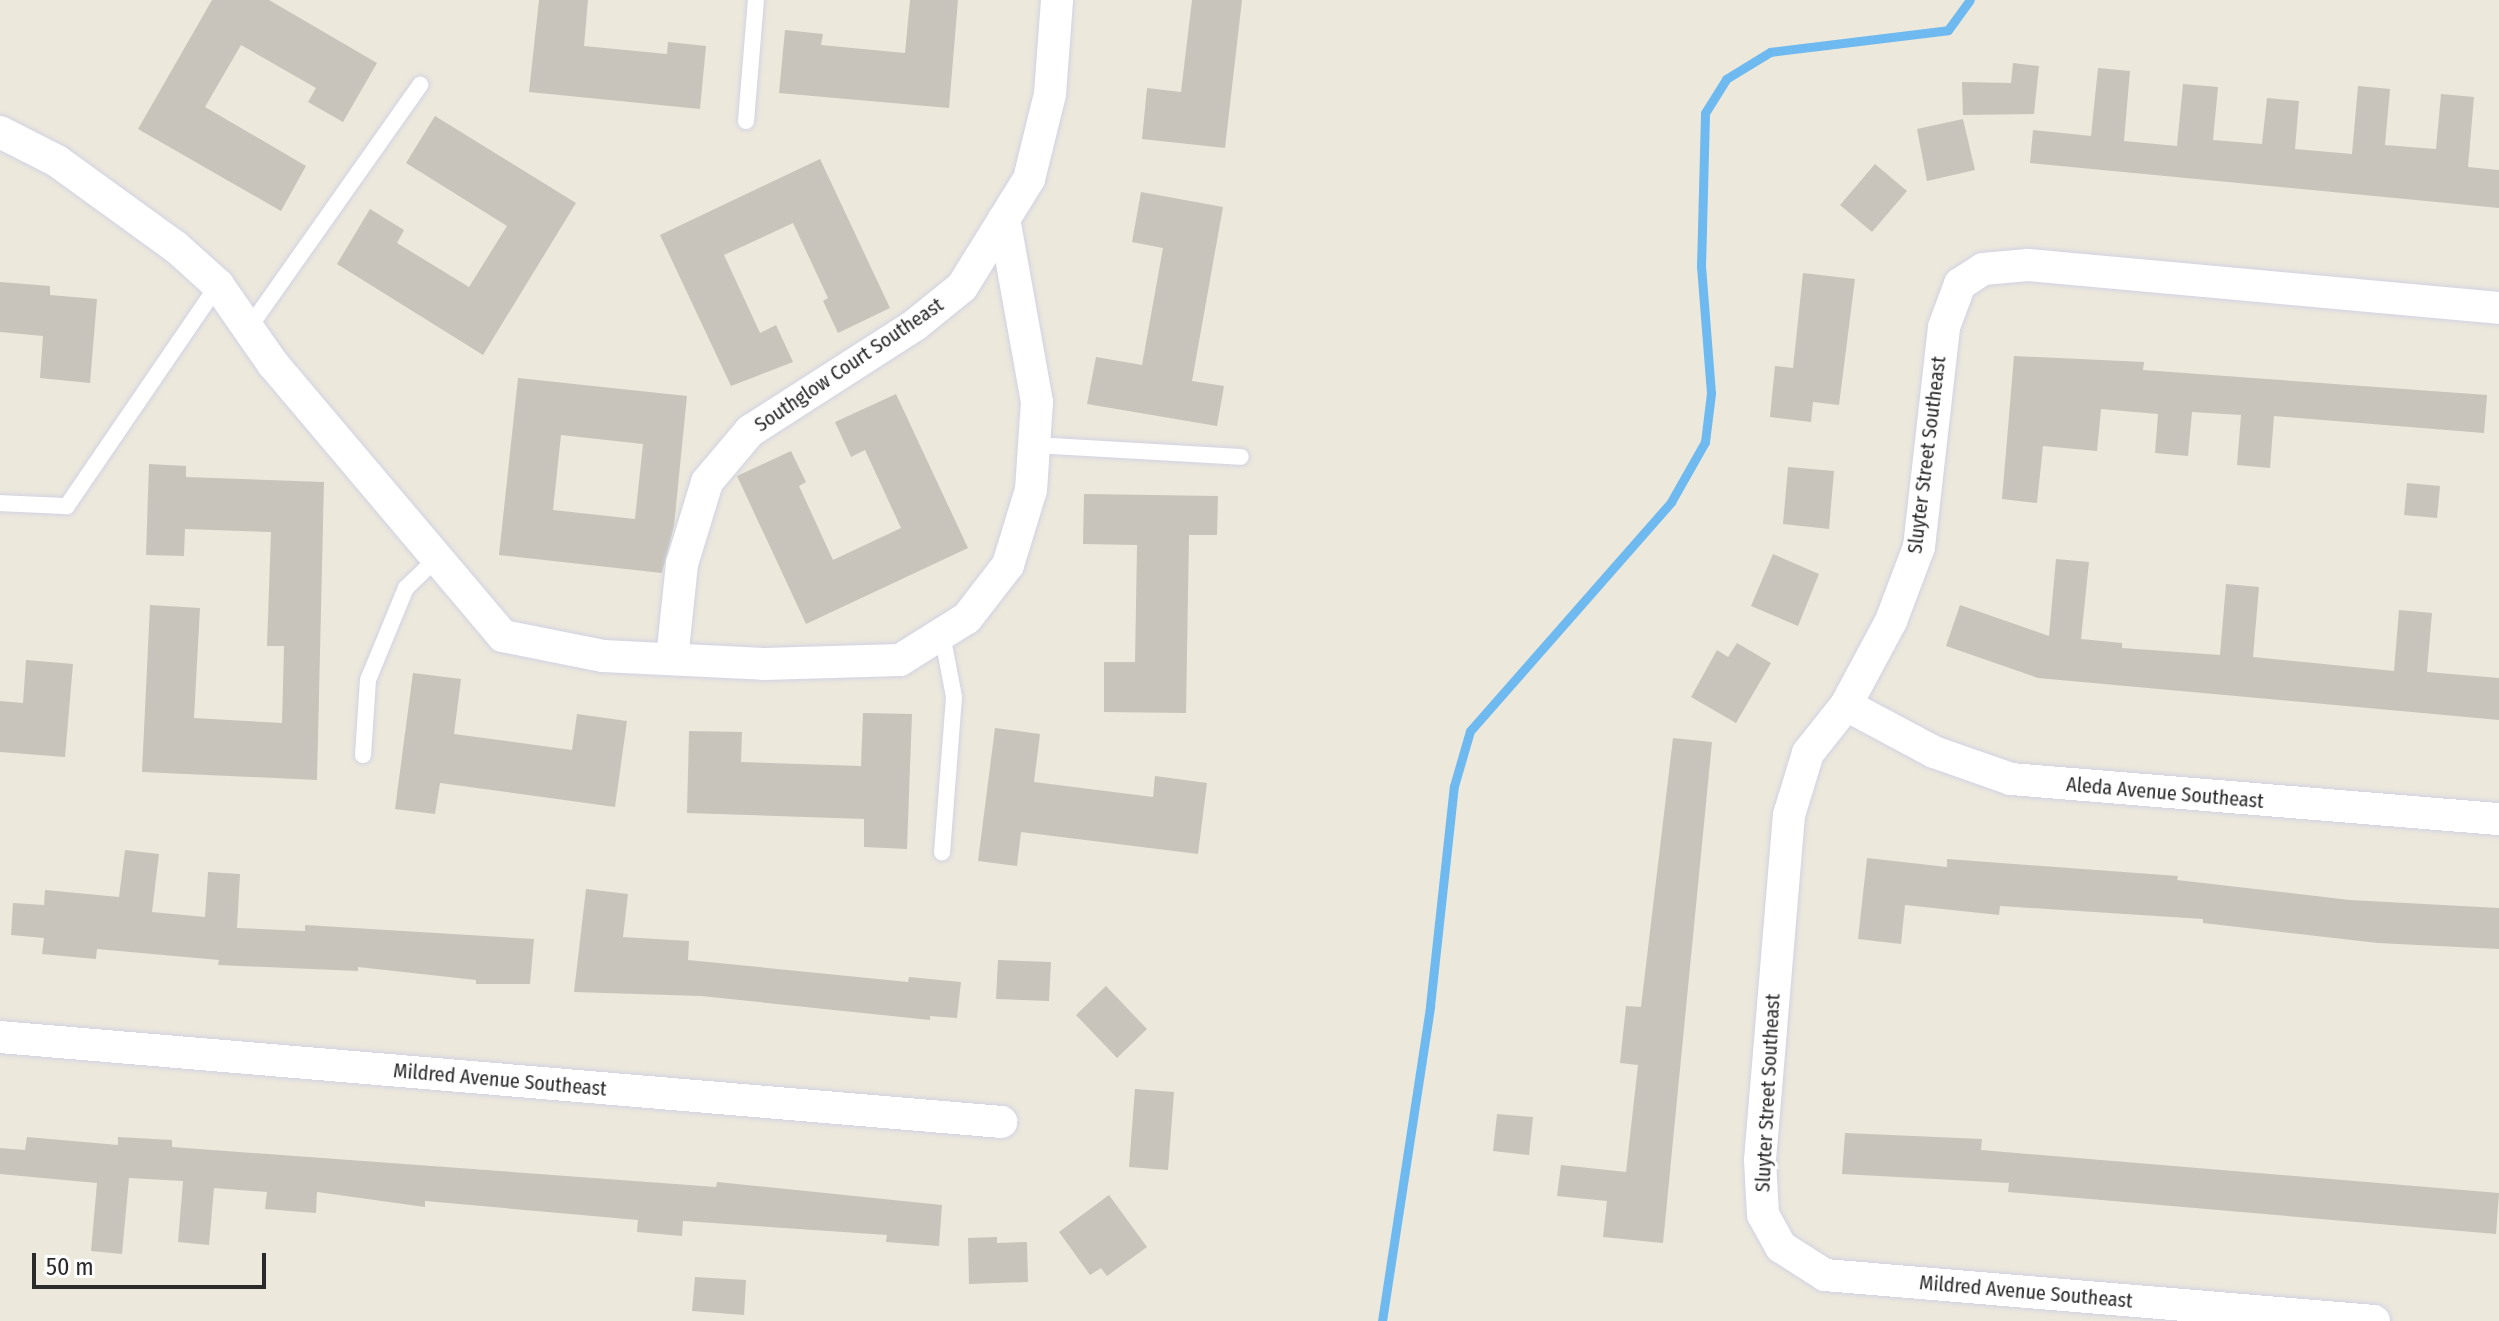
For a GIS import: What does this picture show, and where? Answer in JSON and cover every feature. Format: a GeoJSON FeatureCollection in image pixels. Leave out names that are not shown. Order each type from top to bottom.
{"type":"FeatureCollection","features":[{"type":"Feature","properties":{"kind":"street","name":"Southglow Court Southeast"},"geometry":{"type":"LineString","coordinates":[[672,659],[682,564],[707,482],[750,431],[915,325],[962,287],[1029,179],[1041,143],[1057,0]]}},
{"type":"Feature","properties":{"kind":"street"},"geometry":{"type":"LineString","coordinates":[[0,132],[57,161],[176,247],[218,285],[248,329],[435,560],[503,636],[603,656],[764,664],[900,660],[967,618],[1008,565],[1031,490],[1037,402],[1004,219]]}},
{"type":"Feature","properties":{"kind":"street","name":"Sluyter Street Southeast"},"geometry":{"type":"LineString","coordinates":[[1781,1247],[1763,1215],[1760,1160],[1789,815],[1808,753],[1846,705],[1891,621],[1919,547],[1944,327],[1960,284],[1983,269],[2028,265],[2499,308]]}},
{"type":"Feature","properties":{"kind":"street","name":"Aleda Avenue Southeast"},"geometry":{"type":"LineString","coordinates":[[1846,705],[1934,752],[2011,779],[2499,819]]}},
{"type":"Feature","properties":{"kind":"street","name":"Mildred Avenue Southeast"},"geometry":{"type":"LineString","coordinates":[[0,1037],[1001,1122]]}},
{"type":"Feature","properties":{"kind":"street","name":"Mildred Avenue Southeast"},"geometry":{"type":"LineString","coordinates":[[1781,1247],[1825,1275],[2374,1321]]}},
{"type":"Feature","properties":{"kind":"lane"},"geometry":{"type":"LineString","coordinates":[[746,121],[756,0]]}},
{"type":"Feature","properties":{"kind":"lane"},"geometry":{"type":"LineString","coordinates":[[248,329],[420,85]]}},
{"type":"Feature","properties":{"kind":"lane"},"geometry":{"type":"LineString","coordinates":[[0,503],[67,506],[218,285]]}},
{"type":"Feature","properties":{"kind":"lane"},"geometry":{"type":"LineString","coordinates":[[1034,445],[1241,457]]}},
{"type":"Feature","properties":{"kind":"lane"},"geometry":{"type":"LineString","coordinates":[[363,755],[368,680],[406,588],[435,560]]}},
{"type":"Feature","properties":{"kind":"lane"},"geometry":{"type":"LineString","coordinates":[[942,634],[954,697],[942,853]]}},
{"type":"Feature","properties":{"kind":"building"},"geometry":{"type":"Polygon","coordinates":[[[212,0],[269,0],[377,63],[343,122],[308,102],[316,88],[241,45],[205,107],[306,166],[281,211],[138,129],[212,0]]]}},
{"type":"Feature","properties":{"kind":"building"},"geometry":{"type":"Polygon","coordinates":[[[539,0],[588,0],[584,46],[667,54],[668,42],[706,46],[700,109],[529,92],[539,0]]]}},
{"type":"Feature","properties":{"kind":"building"},"geometry":{"type":"Polygon","coordinates":[[[910,0],[958,0],[949,108],[779,93],[785,30],[823,34],[821,45],[905,53],[910,0]]]}},
{"type":"Feature","properties":{"kind":"building"},"geometry":{"type":"Polygon","coordinates":[[[1192,0],[1242,0],[1225,148],[1142,139],[1147,88],[1181,92],[1192,0]]]}},
{"type":"Feature","properties":{"kind":"building"},"geometry":{"type":"Polygon","coordinates":[[[2013,63],[2039,66],[2034,114],[1963,115],[1962,82],[2011,83],[2013,63]]]}},
{"type":"Feature","properties":{"kind":"building"},"geometry":{"type":"Polygon","coordinates":[[[2098,68],[2130,71],[2124,141],[2177,146],[2183,84],[2218,87],[2213,140],[2262,144],[2267,98],[2299,101],[2295,149],[2352,154],[2358,86],[2390,89],[2385,145],[2436,149],[2441,94],[2474,97],[2468,167],[2499,170],[2499,208],[2030,163],[2033,130],[2091,136],[2098,68]]]}},
{"type":"Feature","properties":{"kind":"building"},"geometry":{"type":"Polygon","coordinates":[[[435,116],[576,203],[483,355],[337,264],[370,209],[404,230],[397,243],[469,287],[507,226],[406,163],[435,116]]]}},
{"type":"Feature","properties":{"kind":"building"},"geometry":{"type":"Polygon","coordinates":[[[1963,119],[1975,170],[1927,181],[1917,129],[1963,119]]]}},
{"type":"Feature","properties":{"kind":"building"},"geometry":{"type":"Polygon","coordinates":[[[820,159],[890,308],[838,333],[823,301],[828,298],[793,223],[724,255],[760,333],[776,325],[793,362],[731,386],[660,235],[820,159]]]}},
{"type":"Feature","properties":{"kind":"building"},"geometry":{"type":"Polygon","coordinates":[[[1875,164],[1907,191],[1872,232],[1840,205],[1875,164]]]}},
{"type":"Feature","properties":{"kind":"building"},"geometry":{"type":"Polygon","coordinates":[[[1141,192],[1223,207],[1192,381],[1224,386],[1217,426],[1087,404],[1096,357],[1142,365],[1163,248],[1132,242],[1141,192]]]}},
{"type":"Feature","properties":{"kind":"building"},"geometry":{"type":"Polygon","coordinates":[[[1803,273],[1855,279],[1839,405],[1813,402],[1811,422],[1770,417],[1775,366],[1793,368],[1803,273]]]}},
{"type":"Feature","properties":{"kind":"building"},"geometry":{"type":"Polygon","coordinates":[[[0,282],[50,286],[50,295],[97,299],[90,383],[40,378],[43,336],[0,332],[0,282]]]}},
{"type":"Feature","properties":{"kind":"building"},"geometry":{"type":"Polygon","coordinates":[[[2014,356],[2144,362],[2143,370],[2487,395],[2484,433],[2274,416],[2270,468],[2237,465],[2241,415],[2192,412],[2188,456],[2155,453],[2158,414],[2101,409],[2097,451],[2043,446],[2037,503],[2002,499],[2014,356]]]}},
{"type":"Feature","properties":{"kind":"building"},"geometry":{"type":"Polygon","coordinates":[[[518,378],[687,396],[674,526],[662,573],[499,555],[518,378]],[[561,435],[553,510],[635,519],[643,444],[561,435]]]}},
{"type":"Feature","properties":{"kind":"building"},"geometry":{"type":"Polygon","coordinates":[[[896,394],[968,548],[806,624],[737,476],[791,451],[806,482],[799,486],[833,560],[901,528],[865,450],[851,457],[835,422],[896,394]]]}},
{"type":"Feature","properties":{"kind":"building"},"geometry":{"type":"Polygon","coordinates":[[[149,464],[186,466],[186,477],[324,482],[317,780],[142,772],[150,605],[200,608],[194,718],[282,723],[284,646],[267,646],[271,532],[185,529],[184,556],[146,555],[149,464]]]}},
{"type":"Feature","properties":{"kind":"building"},"geometry":{"type":"Polygon","coordinates":[[[1788,467],[1834,471],[1829,529],[1783,524],[1788,467]]]}},
{"type":"Feature","properties":{"kind":"building"},"geometry":{"type":"Polygon","coordinates":[[[2407,483],[2440,486],[2437,518],[2404,515],[2407,483]]]}},
{"type":"Feature","properties":{"kind":"building"},"geometry":{"type":"Polygon","coordinates":[[[1084,494],[1218,496],[1217,535],[1189,535],[1186,713],[1104,712],[1104,662],[1135,662],[1137,545],[1083,544],[1084,494]]]}},
{"type":"Feature","properties":{"kind":"building"},"geometry":{"type":"Polygon","coordinates":[[[1773,554],[1819,574],[1798,626],[1751,606],[1773,554]]]}},
{"type":"Feature","properties":{"kind":"building"},"geometry":{"type":"Polygon","coordinates":[[[2056,559],[2089,562],[2081,639],[2122,643],[2122,648],[2220,655],[2226,584],[2259,587],[2253,657],[2394,671],[2399,610],[2432,613],[2427,672],[2499,678],[2499,720],[2038,678],[1946,646],[1960,605],[2049,636],[2056,559]]]}},
{"type":"Feature","properties":{"kind":"building"},"geometry":{"type":"Polygon","coordinates":[[[1737,643],[1771,663],[1736,723],[1691,697],[1717,650],[1728,657],[1737,643]]]}},
{"type":"Feature","properties":{"kind":"building"},"geometry":{"type":"Polygon","coordinates":[[[26,660],[73,664],[65,757],[0,752],[0,701],[23,703],[26,660]]]}},
{"type":"Feature","properties":{"kind":"building"},"geometry":{"type":"Polygon","coordinates":[[[413,673],[461,679],[454,734],[572,750],[577,714],[627,721],[615,807],[440,783],[435,814],[395,809],[413,673]]]}},
{"type":"Feature","properties":{"kind":"building"},"geometry":{"type":"Polygon","coordinates":[[[863,713],[912,714],[907,849],[864,847],[864,819],[687,813],[689,731],[742,732],[741,762],[861,766],[863,713]]]}},
{"type":"Feature","properties":{"kind":"building"},"geometry":{"type":"Polygon","coordinates":[[[995,728],[1040,734],[1034,782],[1153,797],[1155,776],[1207,783],[1198,854],[1021,832],[1017,866],[978,861],[995,728]]]}},
{"type":"Feature","properties":{"kind":"building"},"geometry":{"type":"Polygon","coordinates":[[[1673,738],[1712,742],[1663,1243],[1603,1237],[1607,1201],[1557,1196],[1561,1165],[1626,1172],[1638,1065],[1620,1063],[1626,1006],[1641,1007],[1673,738]]]}},
{"type":"Feature","properties":{"kind":"building"},"geometry":{"type":"Polygon","coordinates":[[[125,850],[159,854],[152,912],[205,917],[208,872],[240,874],[237,928],[305,931],[305,925],[534,939],[530,984],[476,984],[476,980],[358,967],[358,971],[218,965],[219,960],[97,949],[96,959],[42,954],[44,938],[11,935],[13,903],[44,905],[45,890],[119,897],[125,850]]]}},
{"type":"Feature","properties":{"kind":"building"},"geometry":{"type":"Polygon","coordinates":[[[1867,858],[1947,867],[1947,859],[2178,876],[2177,880],[2350,900],[2499,908],[2499,949],[2378,943],[2203,923],[2203,919],[2000,906],[1999,915],[1905,905],[1901,944],[1858,939],[1867,858]]]}},
{"type":"Feature","properties":{"kind":"building"},"geometry":{"type":"Polygon","coordinates":[[[586,889],[628,894],[623,937],[689,941],[688,960],[908,982],[909,977],[961,982],[957,1018],[930,1016],[930,1020],[701,996],[574,992],[586,889]]]}},
{"type":"Feature","properties":{"kind":"building"},"geometry":{"type":"Polygon","coordinates":[[[998,960],[1051,962],[1049,1001],[996,999],[998,960]]]}},
{"type":"Feature","properties":{"kind":"building"},"geometry":{"type":"Polygon","coordinates":[[[1106,986],[1147,1029],[1117,1058],[1076,1015],[1106,986]]]}},
{"type":"Feature","properties":{"kind":"building"},"geometry":{"type":"Polygon","coordinates":[[[1135,1089],[1174,1092],[1168,1170],[1129,1167],[1135,1089]]]}},
{"type":"Feature","properties":{"kind":"building"},"geometry":{"type":"Polygon","coordinates":[[[1497,1114],[1533,1117],[1529,1155],[1493,1151],[1497,1114]]]}},
{"type":"Feature","properties":{"kind":"building"},"geometry":{"type":"Polygon","coordinates":[[[1845,1133],[1982,1139],[1981,1150],[2499,1193],[2496,1234],[2008,1192],[2009,1183],[1842,1174],[1845,1133]]]}},
{"type":"Feature","properties":{"kind":"building"},"geometry":{"type":"Polygon","coordinates":[[[27,1137],[118,1145],[118,1137],[172,1140],[172,1147],[716,1187],[717,1182],[942,1205],[939,1246],[886,1242],[887,1235],[683,1221],[682,1236],[637,1232],[638,1220],[425,1201],[425,1207],[317,1192],[316,1213],[265,1209],[267,1192],[214,1188],[209,1245],[178,1242],[183,1181],[129,1178],[122,1254],[91,1251],[97,1183],[0,1174],[0,1148],[25,1150],[27,1137]]]}},
{"type":"Feature","properties":{"kind":"building"},"geometry":{"type":"Polygon","coordinates":[[[1109,1195],[1147,1247],[1107,1276],[1101,1268],[1090,1275],[1059,1232],[1109,1195]]]}},
{"type":"Feature","properties":{"kind":"building"},"geometry":{"type":"Polygon","coordinates":[[[997,1237],[997,1243],[1027,1242],[1028,1282],[969,1284],[968,1238],[997,1237]]]}},
{"type":"Feature","properties":{"kind":"building"},"geometry":{"type":"Polygon","coordinates":[[[695,1277],[746,1280],[744,1315],[692,1311],[695,1277]]]}},
{"type":"Feature","properties":{"kind":"waterway"},"geometry":{"type":"LineString","coordinates":[[1382,1321],[1430,1006],[1454,786],[1470,731],[1671,502],[1705,442],[1711,393],[1701,267],[1705,113],[1726,79],[1770,52],[1948,30],[1970,0]]}}]}
